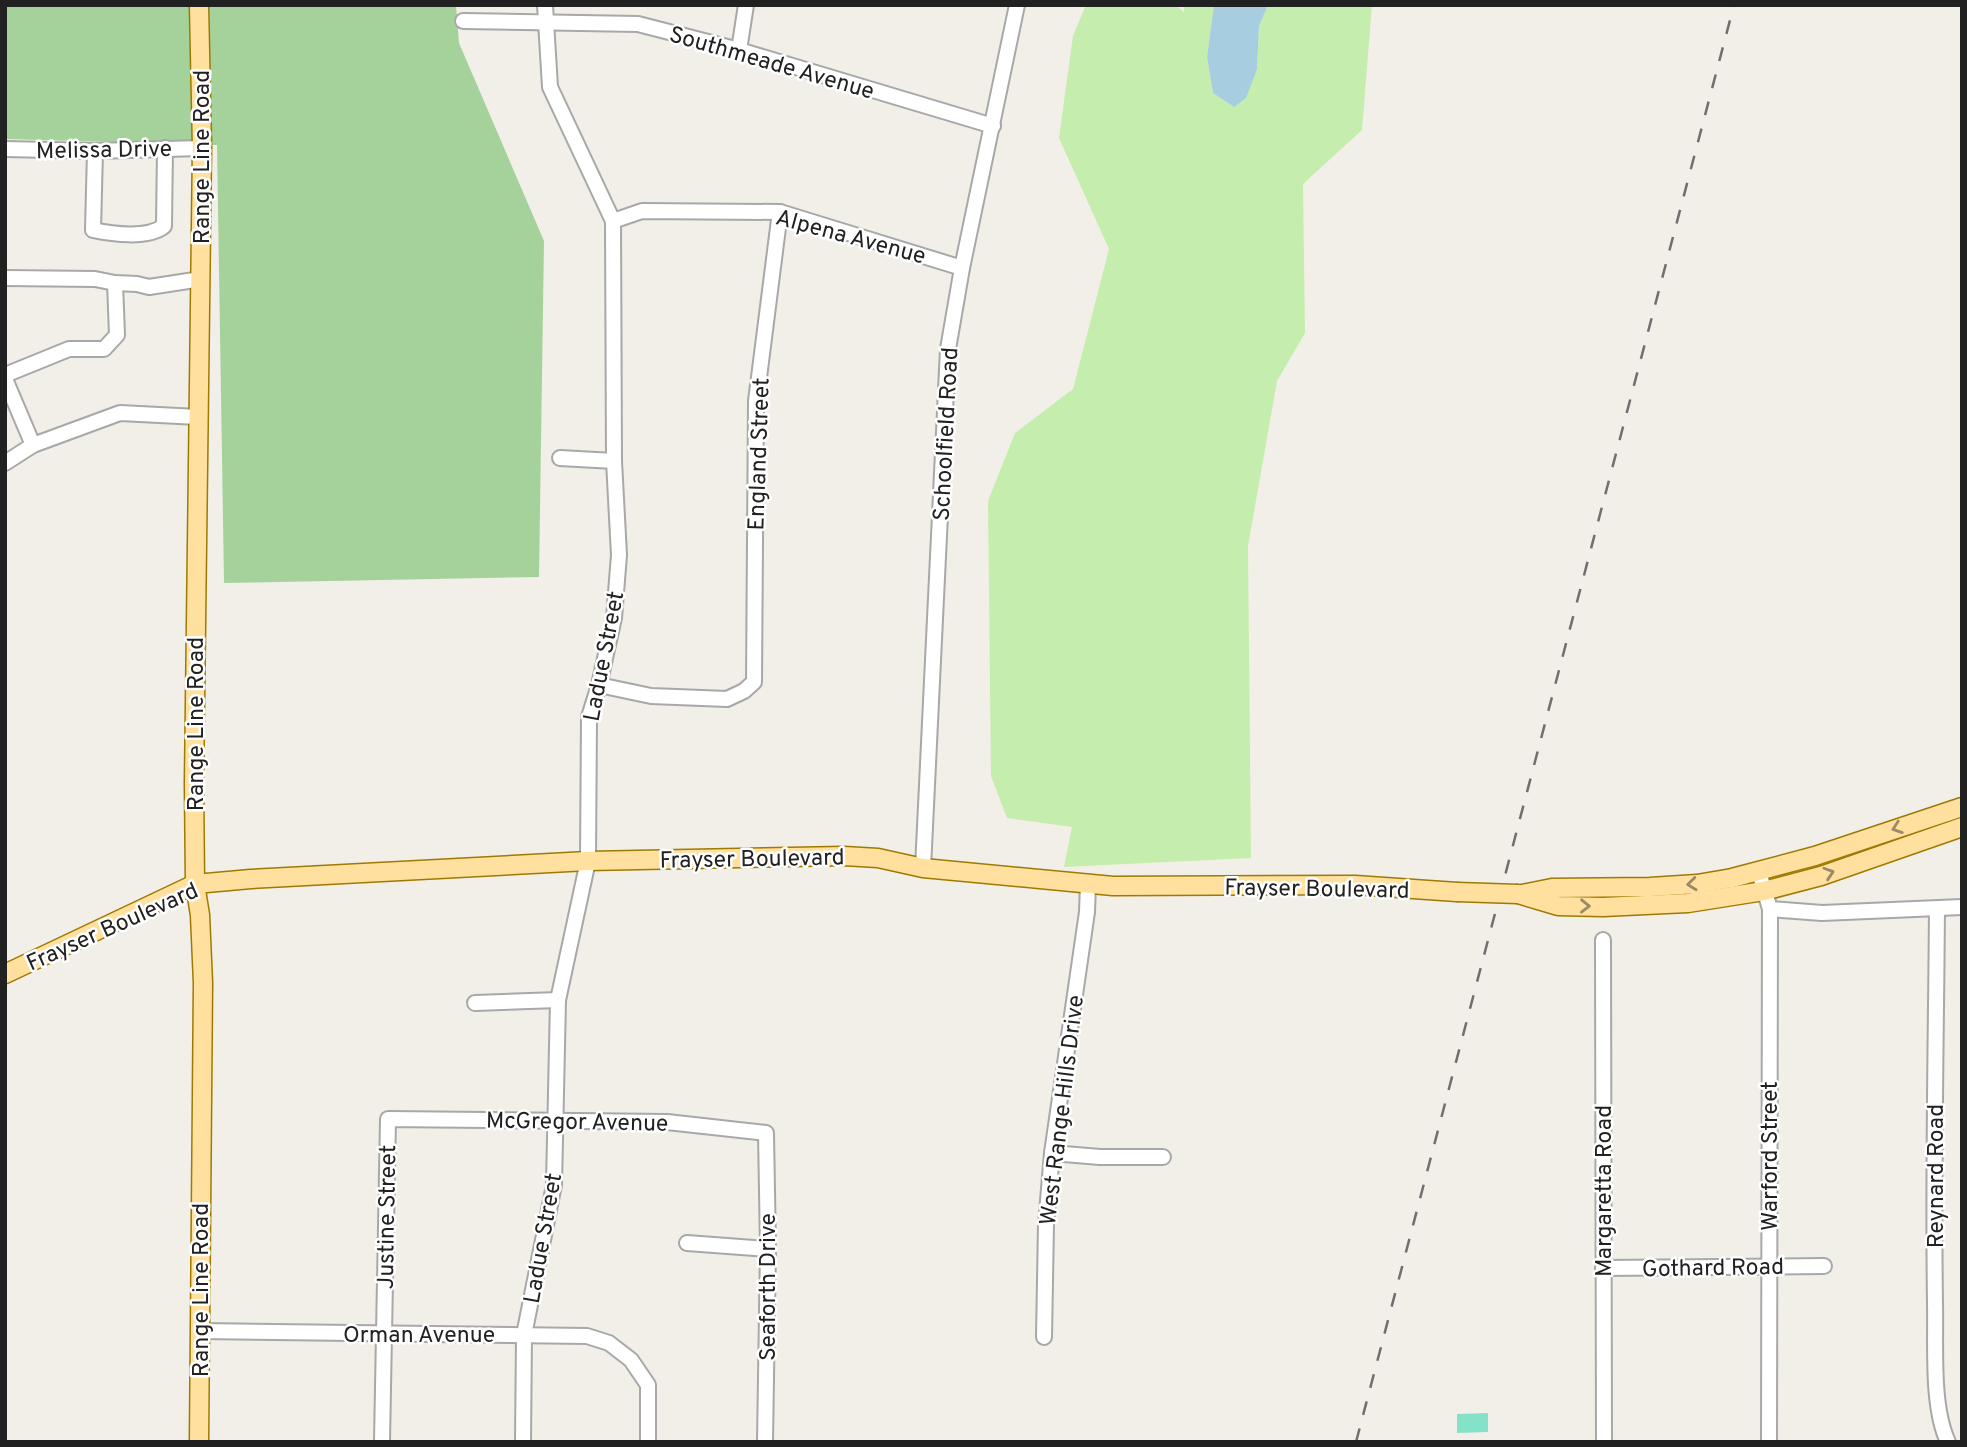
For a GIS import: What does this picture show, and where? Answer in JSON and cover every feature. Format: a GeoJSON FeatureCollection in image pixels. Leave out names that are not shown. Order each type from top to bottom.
{"type":"FeatureCollection","features":[{"type":"Feature","properties":{"kind":"main road","name":"Range Line Road"},"geometry":{"type":"LineString","coordinates":[[199,5],[202,148],[195,884],[200,915],[202,983],[199,1442]]}},
{"type":"Feature","properties":{"kind":"main road"},"geometry":{"type":"LineString","coordinates":[[1518,894],[1552,888],[1697,884],[1759,872],[1962,807]]}},
{"type":"Feature","properties":{"kind":"main road"},"geometry":{"type":"LineString","coordinates":[[1518,894],[1558,906],[1684,904],[1764,891],[1821,876],[1962,827]]}},
{"type":"Feature","properties":{"kind":"main road","name":"Frayser Boulevard"},"geometry":{"type":"LineString","coordinates":[[5,974],[195,884],[588,861],[844,856],[878,858],[923,868],[1113,886],[1355,885],[1518,894]]}},
{"type":"Feature","properties":{"kind":"street","name":"Ladue Street"},"geometry":{"type":"LineString","coordinates":[[523,1442],[524,1335],[554,1185],[558,1000],[588,861],[589,718],[614,618],[619,555],[614,461],[613,221],[550,87],[545,5]]}},
{"type":"Feature","properties":{"kind":"street"},"geometry":{"type":"LineString","coordinates":[[739,50],[746,5]]}},
{"type":"Feature","properties":{"kind":"street","name":"Schoolfield Road"},"geometry":{"type":"LineString","coordinates":[[923,868],[948,349],[1016,6]]}},
{"type":"Feature","properties":{"kind":"street","name":"Southmeade Avenue"},"geometry":{"type":"LineString","coordinates":[[463,21],[638,24],[739,50],[993,126]]}},
{"type":"Feature","properties":{"kind":"street"},"geometry":{"type":"LineString","coordinates":[[95,151],[93,230],[117,234],[158,231],[164,226],[165,148]]}},
{"type":"Feature","properties":{"kind":"street","name":"Melissa Drive"},"geometry":{"type":"LineString","coordinates":[[5,149],[95,151],[202,148]]}},
{"type":"Feature","properties":{"kind":"street","name":"Alpena Avenue"},"geometry":{"type":"LineString","coordinates":[[613,221],[642,211],[780,212],[962,268]]}},
{"type":"Feature","properties":{"kind":"street","name":"England Street"},"geometry":{"type":"LineString","coordinates":[[599,685],[651,696],[727,699],[744,691],[754,682],[757,401],[780,212]]}},
{"type":"Feature","properties":{"kind":"street"},"geometry":{"type":"LineString","coordinates":[[5,278],[95,279],[149,287],[201,279]]}},
{"type":"Feature","properties":{"kind":"street"},"geometry":{"type":"LineString","coordinates":[[33,445],[5,377],[69,349],[104,349],[117,335],[115,282]]}},
{"type":"Feature","properties":{"kind":"street"},"geometry":{"type":"LineString","coordinates":[[5,463],[33,445],[120,413],[198,417]]}},
{"type":"Feature","properties":{"kind":"street"},"geometry":{"type":"LineString","coordinates":[[560,458],[614,461]]}},
{"type":"Feature","properties":{"kind":"street","name":"Warford Street"},"geometry":{"type":"LineString","coordinates":[[1759,872],[1770,909],[1769,1442]]}},
{"type":"Feature","properties":{"kind":"street","name":"West Range Hills Drive"},"geometry":{"type":"LineString","coordinates":[[1044,1338],[1046,1224],[1052,1153],[1087,912],[1088,884]]}},
{"type":"Feature","properties":{"kind":"street"},"geometry":{"type":"LineString","coordinates":[[1770,909],[1822,913],[1962,907]]}},
{"type":"Feature","properties":{"kind":"street","name":"Reynard Road"},"geometry":{"type":"LineString","coordinates":[[1937,909],[1936,1376],[1943,1431],[1948,1442]]}},
{"type":"Feature","properties":{"kind":"street","name":"Margaretta Road"},"geometry":{"type":"LineString","coordinates":[[1603,940],[1604,1442]]}},
{"type":"Feature","properties":{"kind":"street"},"geometry":{"type":"LineString","coordinates":[[475,1003],[558,1000]]}},
{"type":"Feature","properties":{"kind":"street","name":"McGregor Avenue"},"geometry":{"type":"LineString","coordinates":[[388,1119],[667,1122],[766,1133]]}},
{"type":"Feature","properties":{"kind":"street","name":"Justine Street"},"geometry":{"type":"LineString","coordinates":[[382,1442],[388,1119]]}},
{"type":"Feature","properties":{"kind":"street","name":"Seaforth Drive"},"geometry":{"type":"LineString","coordinates":[[765,1442],[768,1249],[766,1133]]}},
{"type":"Feature","properties":{"kind":"street"},"geometry":{"type":"LineString","coordinates":[[1052,1153],[1100,1157],[1163,1157]]}},
{"type":"Feature","properties":{"kind":"street"},"geometry":{"type":"LineString","coordinates":[[687,1243],[768,1249]]}},
{"type":"Feature","properties":{"kind":"street","name":"Gothard Road"},"geometry":{"type":"LineString","coordinates":[[1603,1268],[1824,1266]]}},
{"type":"Feature","properties":{"kind":"street","name":"Orman Avenue"},"geometry":{"type":"LineString","coordinates":[[200,1331],[587,1336],[609,1343],[631,1360],[648,1385],[648,1442]]}},
{"type":"Feature","properties":{"kind":"green space"},"geometry":{"type":"Polygon","coordinates":[[[5,5],[456,5],[459,43],[544,241],[539,577],[224,583],[217,145],[5,139],[5,5]]]}},
{"type":"Feature","properties":{"kind":"green space"},"geometry":{"type":"Polygon","coordinates":[[[1086,5],[1175,5],[1184,12],[1184,5],[1214,5],[1207,57],[1213,93],[1234,107],[1257,69],[1259,26],[1268,5],[1372,5],[1362,130],[1303,184],[1305,333],[1277,381],[1248,546],[1251,858],[1064,867],[1072,827],[1007,818],[991,776],[988,501],[1015,433],[1073,389],[1109,249],[1059,138],[1073,36],[1086,5]]]}},
{"type":"Feature","properties":{"kind":"green space"},"geometry":{"type":"Polygon","coordinates":[[[1488,1413],[1488,1432],[1457,1433],[1457,1414],[1488,1413]]]}},
{"type":"Feature","properties":{"kind":"water"},"geometry":{"type":"Polygon","coordinates":[[[1214,5],[1268,5],[1259,26],[1257,69],[1246,98],[1234,107],[1213,93],[1207,57],[1214,5]]]}},
{"type":"Feature","properties":{"kind":"railway"},"geometry":{"type":"LineString","coordinates":[[1356,1442],[1734,5]]}}]}
